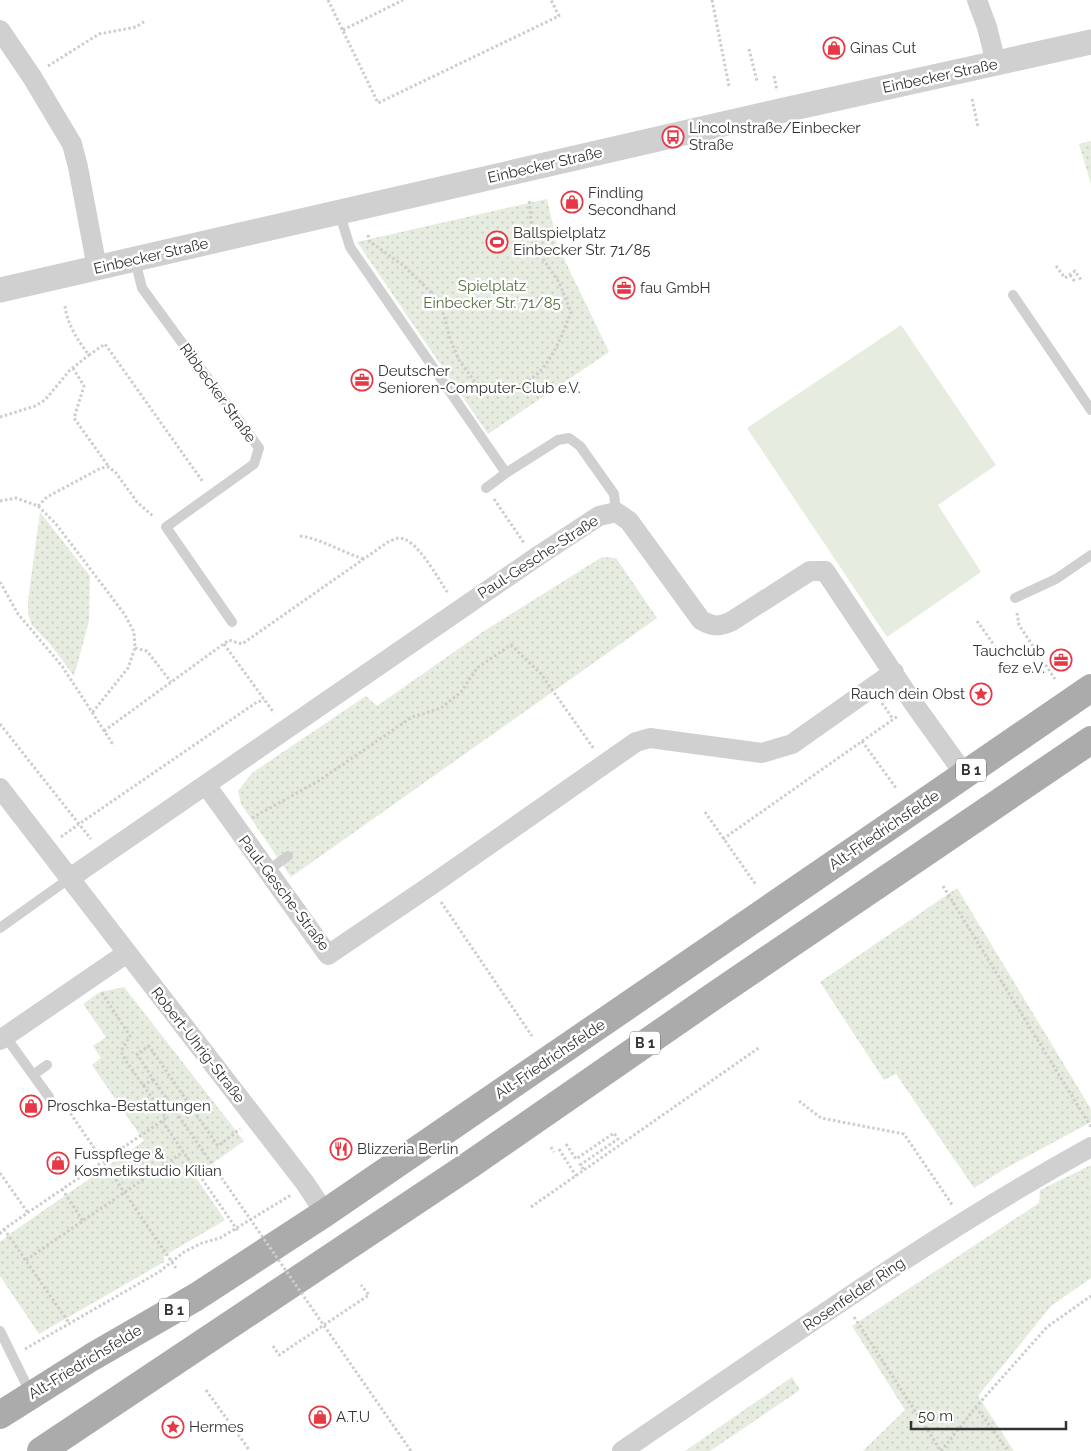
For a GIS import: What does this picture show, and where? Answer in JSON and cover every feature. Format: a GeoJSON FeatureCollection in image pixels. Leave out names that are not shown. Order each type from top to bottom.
{"type":"FeatureCollection","features":[{"type":"Feature","properties":{"kind":"main road","name":"Alt-Friedrichsfelde"},"geometry":{"type":"LineString","coordinates":[[0,1415],[196,1297],[325,1213],[1091,688]]}},
{"type":"Feature","properties":{"kind":"main road","name":"B 1"},"geometry":{"type":"LineString","coordinates":[[41,1451],[471,1164],[711,998],[1091,740]]}},
{"type":"Feature","properties":{"kind":"street"},"geometry":{"type":"LineString","coordinates":[[978,0],[996,63]]}},
{"type":"Feature","properties":{"kind":"street"},"geometry":{"type":"LineString","coordinates":[[0,30],[32,77],[72,144],[97,268]]}},
{"type":"Feature","properties":{"kind":"street","name":"Einbecker Straße"},"geometry":{"type":"LineString","coordinates":[[0,290],[780,111],[1091,42]]}},
{"type":"Feature","properties":{"kind":"street","name":"Paul-Gesche-Straße"},"geometry":{"type":"LineString","coordinates":[[70,878],[535,558],[599,516],[616,512],[629,521],[701,620],[710,625],[721,626],[732,621],[810,571],[826,571],[914,704],[964,775]]}},
{"type":"Feature","properties":{"kind":"street","name":"Paul-Gesche-Straße"},"geometry":{"type":"LineString","coordinates":[[206,785],[328,955],[636,742],[650,738],[762,753],[792,744],[894,672]]}},
{"type":"Feature","properties":{"kind":"street","name":"Robert-Uhrig-Straße"},"geometry":{"type":"LineString","coordinates":[[0,788],[308,1187],[325,1213]]}},
{"type":"Feature","properties":{"kind":"street"},"geometry":{"type":"LineString","coordinates":[[3,1038],[126,953]]}},
{"type":"Feature","properties":{"kind":"street","name":"Rosenfelder Ring"},"geometry":{"type":"LineString","coordinates":[[622,1451],[963,1222],[1028,1182],[1091,1147]]}},
{"type":"Feature","properties":{"kind":"lane"},"geometry":{"type":"LineString","coordinates":[[339,212],[350,248],[506,473]]}},
{"type":"Feature","properties":{"kind":"lane","name":"Ribbecker Straße"},"geometry":{"type":"LineString","coordinates":[[135,260],[142,288],[259,448],[254,464],[166,527]]}},
{"type":"Feature","properties":{"kind":"lane"},"geometry":{"type":"LineString","coordinates":[[1013,295],[1091,410]]}},
{"type":"Feature","properties":{"kind":"lane"},"geometry":{"type":"LineString","coordinates":[[486,488],[558,440],[569,438],[580,446],[614,494],[616,512]]}},
{"type":"Feature","properties":{"kind":"lane"},"geometry":{"type":"LineString","coordinates":[[166,527],[232,622]]}},
{"type":"Feature","properties":{"kind":"lane"},"geometry":{"type":"LineString","coordinates":[[1015,598],[1056,579],[1091,555]]}},
{"type":"Feature","properties":{"kind":"lane"},"geometry":{"type":"LineString","coordinates":[[268,871],[288,856]]}},
{"type":"Feature","properties":{"kind":"lane"},"geometry":{"type":"LineString","coordinates":[[0,928],[70,878]]}},
{"type":"Feature","properties":{"kind":"lane"},"geometry":{"type":"LineString","coordinates":[[3,1038],[49,1097]]}},
{"type":"Feature","properties":{"kind":"lane"},"geometry":{"type":"LineString","coordinates":[[33,1075],[48,1065]]}},
{"type":"Feature","properties":{"kind":"lane"},"geometry":{"type":"LineString","coordinates":[[0,1331],[31,1395]]}},
{"type":"Feature","properties":{"kind":"path"},"geometry":{"type":"LineString","coordinates":[[328,0],[378,103],[559,16],[551,0]]}},
{"type":"Feature","properties":{"kind":"path"},"geometry":{"type":"LineString","coordinates":[[343,30],[403,0]]}},
{"type":"Feature","properties":{"kind":"path"},"geometry":{"type":"LineString","coordinates":[[712,0],[729,86]]}},
{"type":"Feature","properties":{"kind":"path"},"geometry":{"type":"LineString","coordinates":[[51,64],[99,34],[136,27],[145,21]]}},
{"type":"Feature","properties":{"kind":"path"},"geometry":{"type":"LineString","coordinates":[[749,49],[757,81]]}},
{"type":"Feature","properties":{"kind":"path"},"geometry":{"type":"LineString","coordinates":[[972,99],[978,127]]}},
{"type":"Feature","properties":{"kind":"path"},"geometry":{"type":"LineString","coordinates":[[368,234],[369,241],[404,266],[433,294],[444,315],[450,339],[459,360],[474,382],[495,392],[528,380],[548,362],[572,312],[559,282],[544,259],[532,232],[529,199]]}},
{"type":"Feature","properties":{"kind":"path"},"geometry":{"type":"LineString","coordinates":[[1056,266],[1064,278],[1076,271],[1081,280]]}},
{"type":"Feature","properties":{"kind":"path"},"geometry":{"type":"LineString","coordinates":[[1070,274],[1076,284]]}},
{"type":"Feature","properties":{"kind":"path"},"geometry":{"type":"LineString","coordinates":[[65,306],[66,315],[78,341],[89,355]]}},
{"type":"Feature","properties":{"kind":"path"},"geometry":{"type":"LineString","coordinates":[[0,417],[34,406],[45,400],[73,368],[104,344],[212,495]]}},
{"type":"Feature","properties":{"kind":"path"},"geometry":{"type":"LineString","coordinates":[[73,368],[84,386],[74,418],[137,502],[166,527]]}},
{"type":"Feature","properties":{"kind":"path"},"geometry":{"type":"LineString","coordinates":[[38,506],[47,497],[101,468],[109,467]]}},
{"type":"Feature","properties":{"kind":"path"},"geometry":{"type":"LineString","coordinates":[[486,488],[535,558]]}},
{"type":"Feature","properties":{"kind":"path"},"geometry":{"type":"LineString","coordinates":[[0,500],[16,498],[38,506],[56,524],[125,615],[134,632],[135,648],[128,668],[92,713]]}},
{"type":"Feature","properties":{"kind":"path"},"geometry":{"type":"LineString","coordinates":[[300,536],[315,538],[343,552],[364,559]]}},
{"type":"Feature","properties":{"kind":"path"},"geometry":{"type":"LineString","coordinates":[[104,731],[229,640],[242,644],[364,559],[398,538],[409,541],[418,549],[459,610]]}},
{"type":"Feature","properties":{"kind":"path"},"geometry":{"type":"LineString","coordinates":[[0,582],[10,596],[18,614],[62,666],[114,746]]}},
{"type":"Feature","properties":{"kind":"path"},"geometry":{"type":"LineString","coordinates":[[1015,598],[1019,625],[1055,679]]}},
{"type":"Feature","properties":{"kind":"path"},"geometry":{"type":"LineString","coordinates":[[977,621],[1001,654]]}},
{"type":"Feature","properties":{"kind":"path"},"geometry":{"type":"LineString","coordinates":[[224,644],[260,695]]}},
{"type":"Feature","properties":{"kind":"path"},"geometry":{"type":"LineString","coordinates":[[237,829],[261,812],[320,780],[412,717],[441,708],[462,692],[477,668],[511,645],[541,674],[605,764]]}},
{"type":"Feature","properties":{"kind":"path"},"geometry":{"type":"LineString","coordinates":[[135,648],[147,652],[171,682]]}},
{"type":"Feature","properties":{"kind":"path"},"geometry":{"type":"LineString","coordinates":[[0,724],[79,824],[258,702],[264,700]]}},
{"type":"Feature","properties":{"kind":"path"},"geometry":{"type":"LineString","coordinates":[[723,839],[914,704]]}},
{"type":"Feature","properties":{"kind":"path"},"geometry":{"type":"LineString","coordinates":[[862,740],[896,788]]}},
{"type":"Feature","properties":{"kind":"path"},"geometry":{"type":"LineString","coordinates":[[705,812],[756,885]]}},
{"type":"Feature","properties":{"kind":"path"},"geometry":{"type":"LineString","coordinates":[[430,886],[532,1036]]}},
{"type":"Feature","properties":{"kind":"path"},"geometry":{"type":"LineString","coordinates":[[943,886],[1091,1127]]}},
{"type":"Feature","properties":{"kind":"path"},"geometry":{"type":"LineString","coordinates":[[0,1234],[4,1229],[166,1118],[121,1051],[130,1036],[91,978]]}},
{"type":"Feature","properties":{"kind":"path"},"geometry":{"type":"LineString","coordinates":[[254,1118],[218,1146],[149,1046],[137,1054],[411,1451]]}},
{"type":"Feature","properties":{"kind":"path"},"geometry":{"type":"LineString","coordinates":[[531,1207],[760,1047]]}},
{"type":"Feature","properties":{"kind":"path"},"geometry":{"type":"LineString","coordinates":[[143,1086],[153,1079]]}},
{"type":"Feature","properties":{"kind":"path"},"geometry":{"type":"LineString","coordinates":[[61,1100],[176,1268]]}},
{"type":"Feature","properties":{"kind":"path"},"geometry":{"type":"LineString","coordinates":[[799,1102],[821,1118],[904,1134],[953,1207]]}},
{"type":"Feature","properties":{"kind":"path"},"geometry":{"type":"LineString","coordinates":[[162,1121],[237,1230]]}},
{"type":"Feature","properties":{"kind":"path"},"geometry":{"type":"LineString","coordinates":[[566,1144],[576,1160],[614,1133],[618,1139],[580,1165],[584,1170]]}},
{"type":"Feature","properties":{"kind":"path"},"geometry":{"type":"LineString","coordinates":[[551,1148],[554,1152]]}},
{"type":"Feature","properties":{"kind":"path"},"geometry":{"type":"LineString","coordinates":[[559,1149],[576,1176]]}},
{"type":"Feature","properties":{"kind":"path"},"geometry":{"type":"LineString","coordinates":[[26,1260],[183,1152]]}},
{"type":"Feature","properties":{"kind":"path"},"geometry":{"type":"LineString","coordinates":[[0,1172],[28,1213]]}},
{"type":"Feature","properties":{"kind":"path"},"geometry":{"type":"LineString","coordinates":[[12,1356],[159,1272],[184,1252],[237,1230],[278,1202],[308,1187]]}},
{"type":"Feature","properties":{"kind":"path"},"geometry":{"type":"LineString","coordinates":[[62,1189],[83,1221]]}},
{"type":"Feature","properties":{"kind":"path"},"geometry":{"type":"LineString","coordinates":[[4,1229],[69,1323]]}},
{"type":"Feature","properties":{"kind":"path"},"geometry":{"type":"LineString","coordinates":[[273,1346],[279,1355],[369,1295],[362,1285]]}},
{"type":"Feature","properties":{"kind":"path"},"geometry":{"type":"LineString","coordinates":[[844,1301],[941,1451],[976,1407],[1046,1327],[1091,1296]]}},
{"type":"Feature","properties":{"kind":"path"},"geometry":{"type":"LineString","coordinates":[[206,1390],[250,1451]]}},
{"type":"Feature","properties":{"kind":"path"},"geometry":{"type":"LineString","coordinates":[[976,1407],[1008,1451]]}},
{"type":"Feature","properties":{"kind":"green space"},"geometry":{"type":"Polygon","coordinates":[[[1091,141],[1091,184],[1079,144],[1091,141]]]}},
{"type":"Feature","properties":{"kind":"green space","name":"Spielplatz Einbecker Str. 71/85"},"geometry":{"type":"Polygon","coordinates":[[[547,199],[557,244],[609,352],[488,434],[357,242],[547,199]]]}},
{"type":"Feature","properties":{"kind":"green space"},"geometry":{"type":"Polygon","coordinates":[[[901,325],[996,465],[938,505],[981,572],[887,637],[747,428],[901,325]]]}},
{"type":"Feature","properties":{"kind":"green space"},"geometry":{"type":"Polygon","coordinates":[[[40,512],[90,576],[89,621],[74,676],[50,644],[32,625],[28,614],[28,601],[40,512]]]}},
{"type":"Feature","properties":{"kind":"green space"},"geometry":{"type":"Polygon","coordinates":[[[602,557],[616,558],[657,618],[291,877],[241,804],[238,791],[252,773],[366,696],[377,706],[481,633],[602,557]]]}},
{"type":"Feature","properties":{"kind":"green space"},"geometry":{"type":"Polygon","coordinates":[[[957,888],[1091,1109],[1091,1122],[1006,1168],[974,1188],[896,1074],[884,1080],[820,982],[957,888]]]}},
{"type":"Feature","properties":{"kind":"green space"},"geometry":{"type":"Polygon","coordinates":[[[124,987],[244,1141],[195,1176],[225,1220],[164,1256],[164,1262],[39,1334],[0,1276],[0,1242],[144,1141],[92,1065],[101,1058],[93,1046],[106,1037],[83,1004],[100,992],[124,987]]]}},
{"type":"Feature","properties":{"kind":"green space"},"geometry":{"type":"Polygon","coordinates":[[[1091,1165],[1091,1278],[1051,1306],[978,1396],[1014,1451],[863,1451],[905,1410],[852,1326],[1039,1203],[1040,1190],[1091,1165]]]}},
{"type":"Feature","properties":{"kind":"green space"},"geometry":{"type":"Polygon","coordinates":[[[792,1377],[800,1390],[710,1451],[685,1451],[792,1377]]]}},
{"type":"Feature","properties":{"kind":"place","name":"Ginas Cut"},"geometry":{"type":"Point","coordinates":[834,48]}},
{"type":"Feature","properties":{"kind":"place","name":"Lincolnstraße/Einbecker Straße"},"geometry":{"type":"Point","coordinates":[673,137]}},
{"type":"Feature","properties":{"kind":"place","name":"Findling Secondhand"},"geometry":{"type":"Point","coordinates":[572,202]}},
{"type":"Feature","properties":{"kind":"place","name":"Ballspielplatz Einbecker Str. 71/85"},"geometry":{"type":"Point","coordinates":[497,242]}},
{"type":"Feature","properties":{"kind":"place","name":"fau GmbH"},"geometry":{"type":"Point","coordinates":[624,288]}},
{"type":"Feature","properties":{"kind":"place","name":"Deutscher Senioren-Computer-Club e.V."},"geometry":{"type":"Point","coordinates":[362,380]}},
{"type":"Feature","properties":{"kind":"place","name":"Tauchclub fez e.V."},"geometry":{"type":"Point","coordinates":[1061,660]}},
{"type":"Feature","properties":{"kind":"place","name":"Rauch dein Obst"},"geometry":{"type":"Point","coordinates":[981,694]}},
{"type":"Feature","properties":{"kind":"place","name":"Proschka-Bestattungen"},"geometry":{"type":"Point","coordinates":[31,1106]}},
{"type":"Feature","properties":{"kind":"place","name":"Blizzeria Berlin"},"geometry":{"type":"Point","coordinates":[341,1149]}},
{"type":"Feature","properties":{"kind":"place","name":"Fusspflege & Kosmetikstudio Kilian"},"geometry":{"type":"Point","coordinates":[58,1163]}},
{"type":"Feature","properties":{"kind":"place","name":"A.T.U"},"geometry":{"type":"Point","coordinates":[320,1417]}},
{"type":"Feature","properties":{"kind":"place","name":"Hermes"},"geometry":{"type":"Point","coordinates":[173,1427]}}]}
